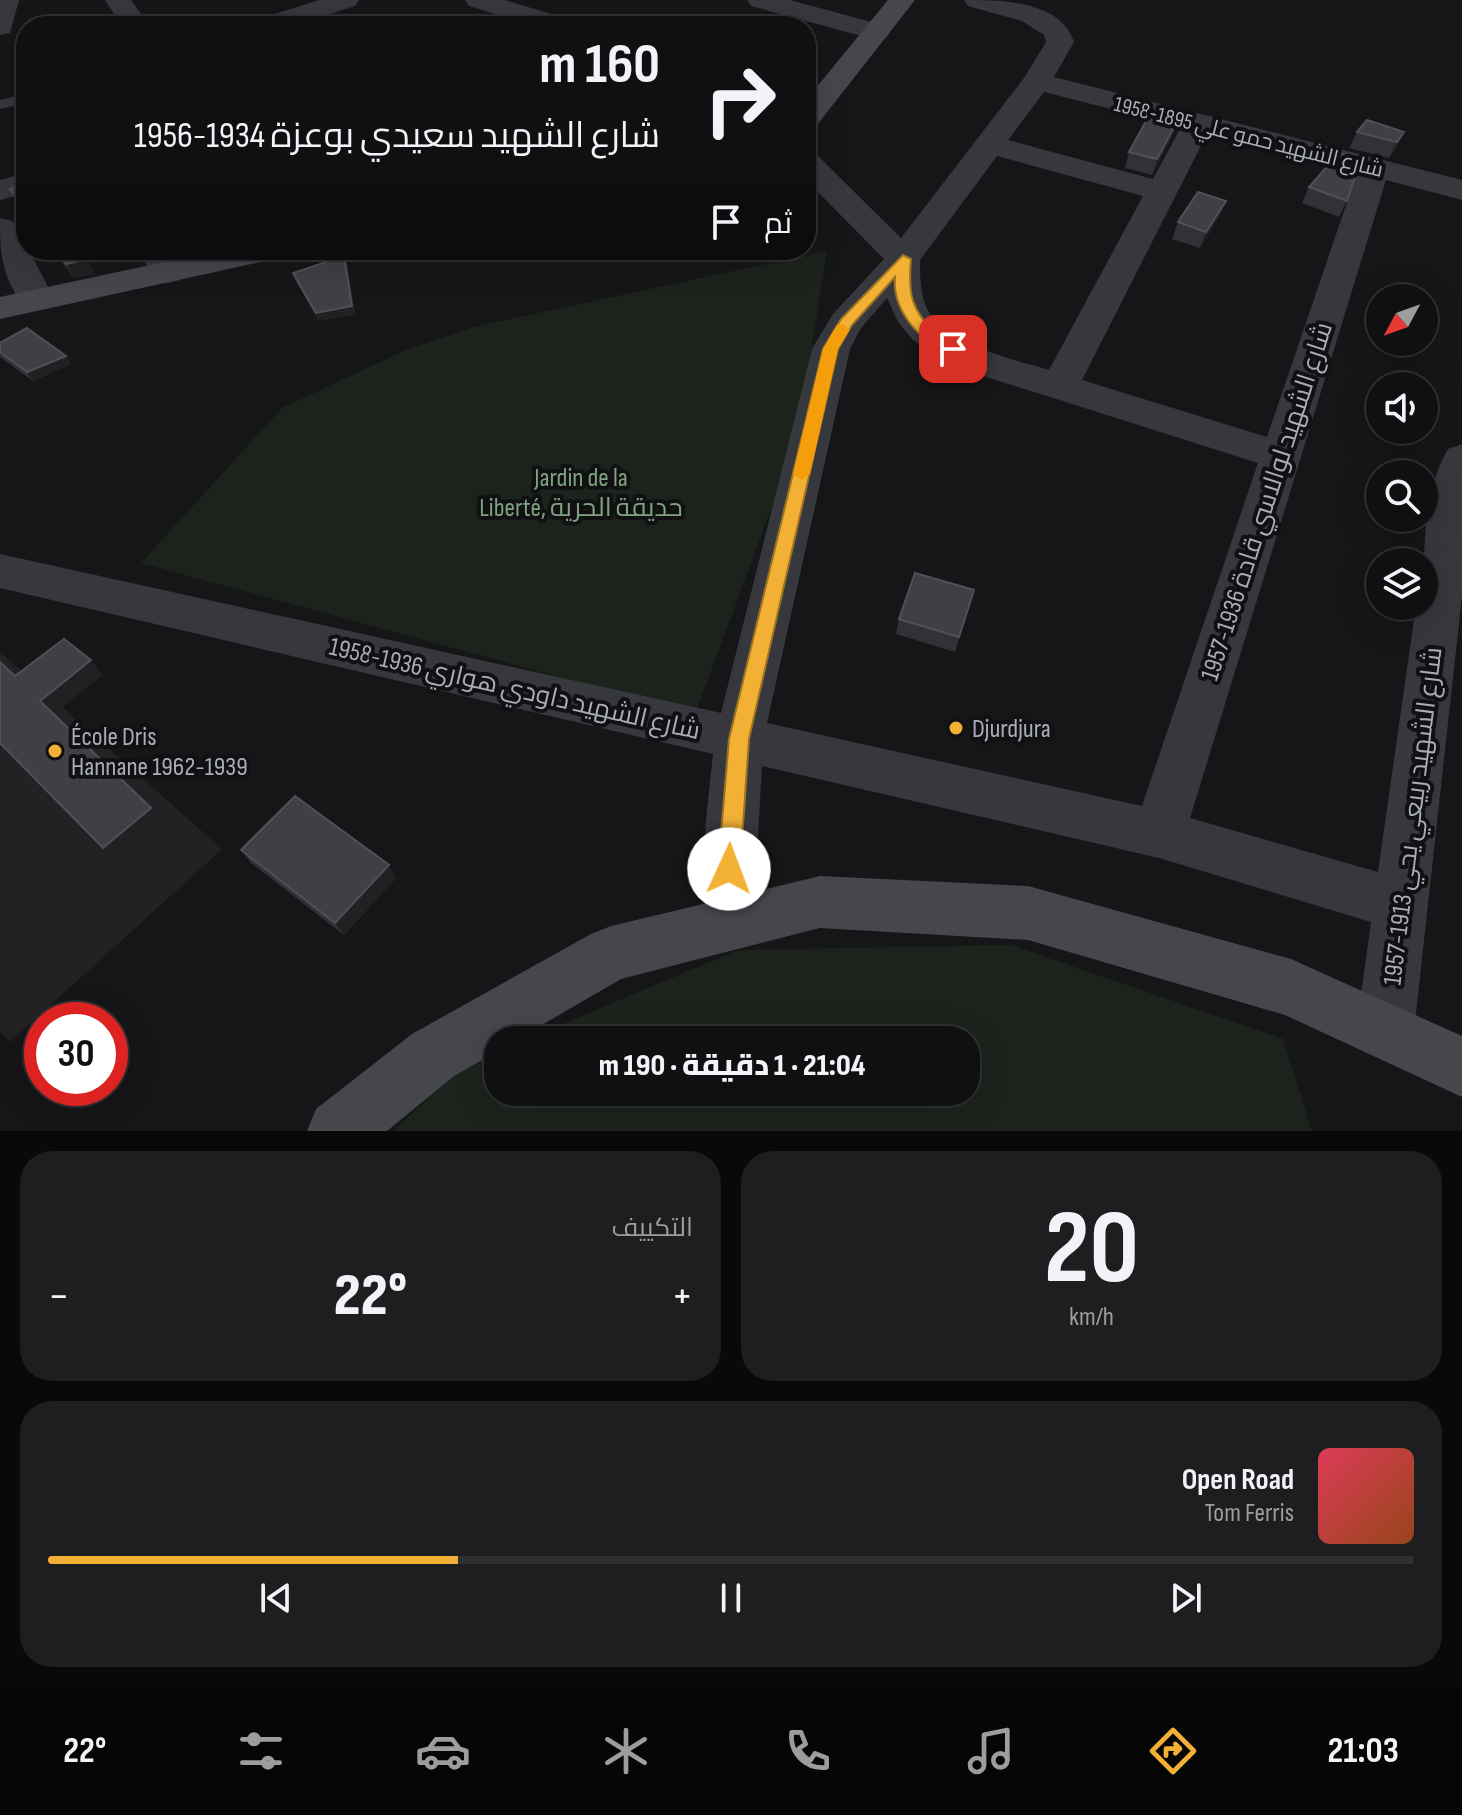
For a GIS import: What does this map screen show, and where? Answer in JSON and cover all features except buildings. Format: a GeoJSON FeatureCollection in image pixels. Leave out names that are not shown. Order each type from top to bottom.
{"type":"FeatureCollection","features":[{"type":"Feature","properties":{"kind":"main road"},"geometry":{"type":"LineString","coordinates":[[816,102],[902,0]]}},
{"type":"Feature","properties":{"kind":"main road"},"geometry":{"type":"LineString","coordinates":[[0,308],[37,300],[161,261]]}},
{"type":"Feature","properties":{"kind":"main road"},"geometry":{"type":"LineString","coordinates":[[338,1131],[433,1055],[611,954],[820,902],[1028,913],[1291,988],[1462,1067]]}},
{"type":"Feature","properties":{"kind":"street"},"geometry":{"type":"LineString","coordinates":[[0,27],[6,0]]}},
{"type":"Feature","properties":{"kind":"street"},"geometry":{"type":"LineString","coordinates":[[286,16],[346,0]]}},
{"type":"Feature","properties":{"kind":"street"},"geometry":{"type":"LineString","coordinates":[[452,0],[464,16]]}},
{"type":"Feature","properties":{"kind":"street"},"geometry":{"type":"LineString","coordinates":[[478,0],[529,16]]}},
{"type":"Feature","properties":{"kind":"street"},"geometry":{"type":"LineString","coordinates":[[760,0],[876,32]]}},
{"type":"Feature","properties":{"kind":"street"},"geometry":{"type":"LineString","coordinates":[[739,922],[729,869],[739,739],[831,349],[846,322],[903,259],[1037,81],[1060,42],[1057,31],[1031,15],[977,0]]}},
{"type":"Feature","properties":{"kind":"street","name":"شارع الشهيد حمو علي 1895-1958"},"geometry":{"type":"LineString","coordinates":[[1037,81],[1462,190]]}},
{"type":"Feature","properties":{"kind":"street"},"geometry":{"type":"LineString","coordinates":[[1059,387],[1198,123]]}},
{"type":"Feature","properties":{"kind":"street"},"geometry":{"type":"LineString","coordinates":[[989,144],[1162,191]]}},
{"type":"Feature","properties":{"kind":"street","name":"شارع الشهيد لوالاسي قادة 1936-1957"},"geometry":{"type":"LineString","coordinates":[[1159,834],[1374,168]]}},
{"type":"Feature","properties":{"kind":"street"},"geometry":{"type":"LineString","coordinates":[[816,172],[903,259],[901,292],[912,315],[934,339],[971,359],[1279,455]]}},
{"type":"Feature","properties":{"kind":"street"},"geometry":{"type":"LineString","coordinates":[[0,228],[16,259]]}},
{"type":"Feature","properties":{"kind":"street"},"geometry":{"type":"LineString","coordinates":[[16,260],[37,300]]}},
{"type":"Feature","properties":{"kind":"street","name":"شارع الشهيد ربيعي يحي 1913-1957"},"geometry":{"type":"LineString","coordinates":[[1385,1031],[1450,512],[1462,459]]}},
{"type":"Feature","properties":{"kind":"street","name":"شارع الشهيد داودي هواري 1936-1958"},"geometry":{"type":"LineString","coordinates":[[0,571],[1159,834],[1400,904]]}},
{"type":"Feature","properties":{"kind":"shaded area","name":"École Dris Hannane 1962-1939"},"geometry":{"type":"Polygon","coordinates":[[[0,652],[222,849],[54,1002],[24,1002],[24,1029],[10,1042],[0,1031],[0,652]]]}},
{"type":"Feature","properties":{"kind":"green space","name":"Jardin de la Liberté, حديقة الحرية"},"geometry":{"type":"Polygon","coordinates":[[[827,251],[797,439],[695,714],[141,563],[282,408],[406,350],[473,327],[785,260],[816,260],[816,253],[827,251]]]}},
{"type":"Feature","properties":{"kind":"green space"},"geometry":{"type":"Polygon","coordinates":[[[1011,945],[1283,1039],[1312,1131],[394,1131],[459,1068],[484,1057],[484,1106],[980,1106],[980,1026],[558,1026],[738,950],[1011,945]]]}},
{"type":"Feature","properties":{"kind":"slow traffic"},"geometry":{"type":"LineString","coordinates":[[801,474],[831,349],[842,329]]}},
{"type":"Feature","properties":{"kind":"place","name":"Djurdjura"},"geometry":{"type":"Point","coordinates":[956,728]}},
{"type":"Feature","properties":{"kind":"place","name":"École Dris Hannane 1962-1939"},"geometry":{"type":"Point","coordinates":[55,751]}},
{"type":"Feature","properties":{"kind":"route"},"geometry":{"type":"LineString","coordinates":[[729,869],[732,792],[739,739],[831,349],[846,322],[903,259],[901,292],[912,315],[934,339],[953,349]]}}]}
